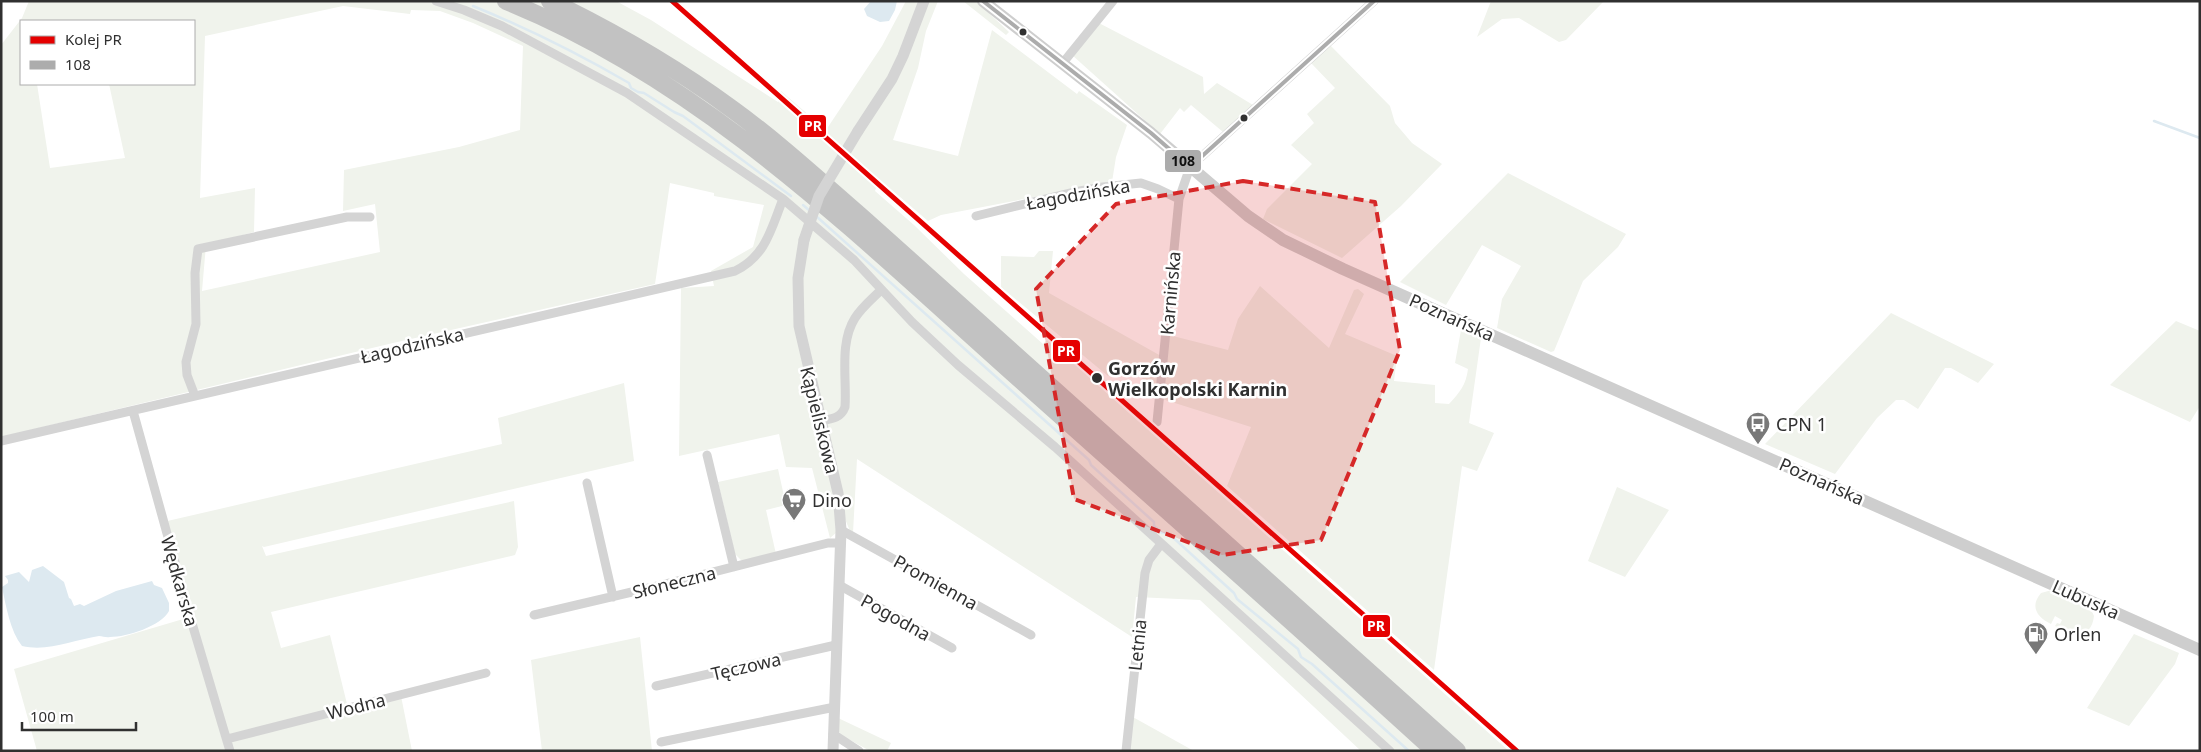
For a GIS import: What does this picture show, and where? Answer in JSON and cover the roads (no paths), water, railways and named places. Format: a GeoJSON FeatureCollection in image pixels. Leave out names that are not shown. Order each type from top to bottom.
{"type":"FeatureCollection","features":[{"type":"Feature","properties":{"kind":"highway"},"geometry":{"type":"LineString","coordinates":[[506,1],[570,30],[646,73],[724,125],[765,157],[891,264],[1435,751]]}},
{"type":"Feature","properties":{"kind":"highway"},"geometry":{"type":"LineString","coordinates":[[550,1],[654,57],[734,110],[767,137],[866,221],[1457,751]]}},
{"type":"Feature","properties":{"kind":"main road","name":"Poznańska"},"geometry":{"type":"LineString","coordinates":[[983,1],[1151,133],[1248,216],[1283,240],[1343,269],[1972,548]]}},
{"type":"Feature","properties":{"kind":"main road","name":"Lubuska"},"geometry":{"type":"LineString","coordinates":[[1972,548],[2200,650]]}},
{"type":"Feature","properties":{"kind":"street"},"geometry":{"type":"LineString","coordinates":[[436,1],[464,10],[502,26],[627,93],[783,199],[854,260],[881,290],[958,365],[1054,447],[1390,751]]}},
{"type":"Feature","properties":{"kind":"street","name":"Kąpieliskowa"},"geometry":{"type":"LineString","coordinates":[[833,751],[841,530],[838,493],[799,326],[798,278],[804,240],[819,196],[892,79],[924,1]]}},
{"type":"Feature","properties":{"kind":"street"},"geometry":{"type":"LineString","coordinates":[[1062,64],[1113,1]]}},
{"type":"Feature","properties":{"kind":"street"},"geometry":{"type":"LineString","coordinates":[[1190,167],[1374,1]]}},
{"type":"Feature","properties":{"kind":"street","name":"Karnińska"},"geometry":{"type":"LineString","coordinates":[[1157,422],[1179,199],[1190,167]]}},
{"type":"Feature","properties":{"kind":"street","name":"Łagodzińska"},"geometry":{"type":"LineString","coordinates":[[976,216],[1103,186],[1140,183],[1179,199]]}},
{"type":"Feature","properties":{"kind":"street","name":"Łagodzińska"},"geometry":{"type":"LineString","coordinates":[[1,441],[735,271],[754,259],[762,250],[783,199]]}},
{"type":"Feature","properties":{"kind":"street"},"geometry":{"type":"LineString","coordinates":[[195,396],[187,375],[186,362],[196,324],[195,273],[198,249],[347,217],[370,217]]}},
{"type":"Feature","properties":{"kind":"street"},"geometry":{"type":"LineString","coordinates":[[821,421],[838,417],[845,407],[848,334],[861,310],[881,290]]}},
{"type":"Feature","properties":{"kind":"street","name":"Wędkarska"},"geometry":{"type":"LineString","coordinates":[[134,411],[191,620],[230,751]]}},
{"type":"Feature","properties":{"kind":"street","name":"Słoneczna"},"geometry":{"type":"LineString","coordinates":[[707,455],[734,567]]}},
{"type":"Feature","properties":{"kind":"street","name":"Słoneczna"},"geometry":{"type":"LineString","coordinates":[[587,483],[613,596]]}},
{"type":"Feature","properties":{"kind":"street","name":"Promienna"},"geometry":{"type":"LineString","coordinates":[[841,530],[1031,635]]}},
{"type":"Feature","properties":{"kind":"street","name":"Słoneczna"},"geometry":{"type":"LineString","coordinates":[[534,615],[828,543],[840,542]]}},
{"type":"Feature","properties":{"kind":"street","name":"Letnia"},"geometry":{"type":"LineString","coordinates":[[1126,751],[1145,572],[1149,560],[1161,544]]}},
{"type":"Feature","properties":{"kind":"street","name":"Pogodna"},"geometry":{"type":"LineString","coordinates":[[839,585],[952,648]]}},
{"type":"Feature","properties":{"kind":"street","name":"Tęczowa"},"geometry":{"type":"LineString","coordinates":[[656,686],[836,645]]}},
{"type":"Feature","properties":{"kind":"street","name":"Wodna"},"geometry":{"type":"LineString","coordinates":[[227,739],[486,673]]}},
{"type":"Feature","properties":{"kind":"street"},"geometry":{"type":"LineString","coordinates":[[661,742],[835,707]]}},
{"type":"Feature","properties":{"kind":"street"},"geometry":{"type":"LineString","coordinates":[[833,734],[859,751]]}},
{"type":"Feature","properties":{"kind":"waterway"},"geometry":{"type":"LineString","coordinates":[[473,6],[552,42],[629,83],[631,88],[644,93],[683,116],[791,196]]}},
{"type":"Feature","properties":{"kind":"waterway"},"geometry":{"type":"LineString","coordinates":[[2154,121],[2200,138]]}},
{"type":"Feature","properties":{"kind":"waterway"},"geometry":{"type":"LineString","coordinates":[[803,205],[810,211]]}},
{"type":"Feature","properties":{"kind":"waterway"},"geometry":{"type":"LineString","coordinates":[[816,216],[1089,460],[1091,465],[1154,522],[1154,526],[1162,533],[1168,533],[1234,593],[1237,599],[1298,649],[1301,657],[1312,664],[1409,751]]}},
{"type":"Feature","properties":{"kind":"rail line","name":"PR"},"geometry":{"type":"LineString","coordinates":[[672,1],[1517,751]]}},
{"type":"Feature","properties":{"kind":"place","name":"Gorzów Wielkopolski Karnin"},"geometry":{"type":"Point","coordinates":[1097,378]}},
{"type":"Feature","properties":{"kind":"place","name":"CPN 1"},"geometry":{"type":"Point","coordinates":[1758,445]}},
{"type":"Feature","properties":{"kind":"place","name":"Dino"},"geometry":{"type":"Point","coordinates":[794,521]}},
{"type":"Feature","properties":{"kind":"place","name":"Orlen"},"geometry":{"type":"Point","coordinates":[2036,655]}}]}
